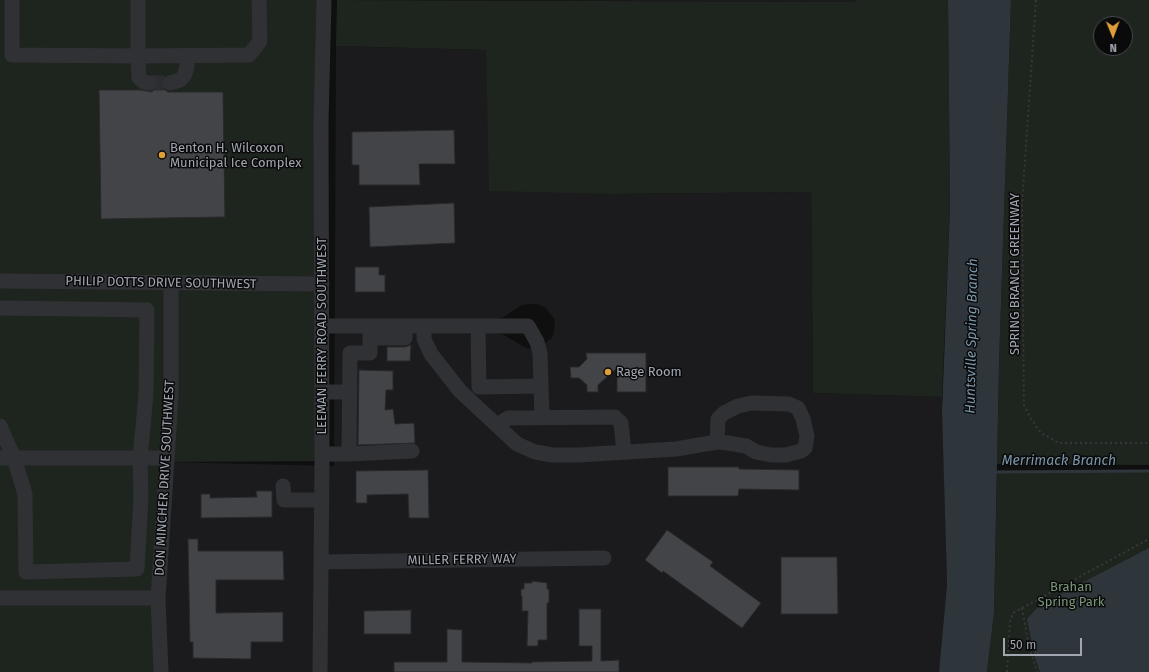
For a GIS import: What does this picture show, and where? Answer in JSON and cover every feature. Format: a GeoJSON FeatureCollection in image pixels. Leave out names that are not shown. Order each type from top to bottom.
{"type":"FeatureCollection","features":[{"type":"Feature","properties":{"kind":"street"},"geometry":{"type":"LineString","coordinates":[[12,0],[12,55],[138,56],[249,55],[260,41],[259,0]]}},
{"type":"Feature","properties":{"kind":"street"},"geometry":{"type":"LineString","coordinates":[[138,0],[139,78],[144,82],[149,83]]}},
{"type":"Feature","properties":{"kind":"street","name":"LEEMAN FERRY ROAD SOUTHWEST"},"geometry":{"type":"LineString","coordinates":[[320,672],[322,500],[321,122],[324,0]]}},
{"type":"Feature","properties":{"kind":"street"},"geometry":{"type":"LineString","coordinates":[[170,84],[180,80],[184,76],[187,68],[187,55]]}},
{"type":"Feature","properties":{"kind":"street","name":"PHILIP DOTTS DRIVE SOUTHWEST"},"geometry":{"type":"LineString","coordinates":[[0,281],[322,284]]}},
{"type":"Feature","properties":{"kind":"street","name":"DON MINCHER DRIVE SOUTHWEST"},"geometry":{"type":"LineString","coordinates":[[161,672],[158,598],[171,382],[171,283]]}},
{"type":"Feature","properties":{"kind":"street"},"geometry":{"type":"LineString","coordinates":[[0,308],[147,310],[146,382],[140,458],[141,496],[137,569],[26,572],[25,494],[7,458],[0,426]]}},
{"type":"Feature","properties":{"kind":"street"},"geometry":{"type":"LineString","coordinates":[[322,326],[370,332],[405,326],[528,326],[537,342],[540,353],[542,418]]}},
{"type":"Feature","properties":{"kind":"street"},"geometry":{"type":"LineString","coordinates":[[424,326],[424,339],[431,354],[460,391],[517,444],[535,452],[552,455],[676,450],[717,442],[746,446],[756,452],[771,455],[786,455],[801,451],[805,448],[807,436],[803,419],[798,408],[789,404],[752,403],[738,406],[724,413],[718,419],[717,442]]}},
{"type":"Feature","properties":{"kind":"street"},"geometry":{"type":"LineString","coordinates":[[474,404],[479,399],[478,326]]}},
{"type":"Feature","properties":{"kind":"street"},"geometry":{"type":"LineString","coordinates":[[349,454],[350,353],[370,353],[370,332]]}},
{"type":"Feature","properties":{"kind":"street"},"geometry":{"type":"LineString","coordinates":[[146,382],[171,382]]}},
{"type":"Feature","properties":{"kind":"street"},"geometry":{"type":"LineString","coordinates":[[479,387],[541,386]]}},
{"type":"Feature","properties":{"kind":"street"},"geometry":{"type":"LineString","coordinates":[[322,392],[349,392]]}},
{"type":"Feature","properties":{"kind":"street"},"geometry":{"type":"LineString","coordinates":[[497,425],[508,418],[615,417],[622,423],[624,452]]}},
{"type":"Feature","properties":{"kind":"street"},"geometry":{"type":"LineString","coordinates":[[322,454],[412,450]]}},
{"type":"Feature","properties":{"kind":"street"},"geometry":{"type":"LineString","coordinates":[[7,458],[167,458]]}},
{"type":"Feature","properties":{"kind":"street"},"geometry":{"type":"LineString","coordinates":[[283,486],[284,500],[322,500]]}},
{"type":"Feature","properties":{"kind":"street","name":"MILLER FERRY WAY"},"geometry":{"type":"LineString","coordinates":[[321,562],[604,558]]}},
{"type":"Feature","properties":{"kind":"street"},"geometry":{"type":"LineString","coordinates":[[0,598],[158,598]]}},
{"type":"Feature","properties":{"kind":"path","name":"SPRING BRANCH GREENWAY"},"geometry":{"type":"LineString","coordinates":[[1036,0],[1022,204],[1024,405],[1041,433],[1059,443],[1149,443]]}},
{"type":"Feature","properties":{"kind":"path"},"geometry":{"type":"LineString","coordinates":[[1007,672],[1010,622],[1013,613],[1149,539]]}},
{"type":"Feature","properties":{"kind":"path"},"geometry":{"type":"LineString","coordinates":[[1022,608],[1029,646],[1037,672]]}},
{"type":"Feature","properties":{"kind":"shaded area"},"geometry":{"type":"Polygon","coordinates":[[[415,0],[856,0],[856,2],[415,0]]]}},
{"type":"Feature","properties":{"kind":"shaded area"},"geometry":{"type":"Polygon","coordinates":[[[336,46],[486,50],[613,194],[811,192],[813,393],[942,397],[947,584],[939,672],[161,672],[167,462],[334,466],[336,46]],[[538,304],[522,305],[502,318],[491,321],[465,321],[465,334],[502,334],[526,348],[534,349],[540,347],[552,338],[555,327],[554,319],[546,308],[538,304]]]}},
{"type":"Feature","properties":{"kind":"green space"},"geometry":{"type":"Polygon","coordinates":[[[0,0],[324,0],[322,461],[167,462],[161,672],[0,672],[0,0]]]}},
{"type":"Feature","properties":{"kind":"green space"},"geometry":{"type":"Polygon","coordinates":[[[337,0],[856,2],[856,0],[948,0],[950,208],[942,397],[813,393],[811,192],[613,194],[489,191],[486,50],[336,46],[337,0]]]}},
{"type":"Feature","properties":{"kind":"green space"},"geometry":{"type":"Polygon","coordinates":[[[1011,0],[1149,0],[1149,465],[997,464],[1011,0]]]}},
{"type":"Feature","properties":{"kind":"green space","name":"Brahan Spring Park"},"geometry":{"type":"Polygon","coordinates":[[[1149,471],[1149,672],[987,672],[994,613],[997,472],[1149,471]]]}},
{"type":"Feature","properties":{"kind":"water","name":"Huntsville Spring Branch"},"geometry":{"type":"Polygon","coordinates":[[[948,0],[1011,0],[999,365],[994,613],[987,672],[939,672],[947,584],[942,411],[950,208],[948,0]]]}},
{"type":"Feature","properties":{"kind":"water"},"geometry":{"type":"Polygon","coordinates":[[[1149,548],[1149,672],[1040,672],[1035,658],[1027,619],[1041,604],[1149,548]]]}},
{"type":"Feature","properties":{"kind":"building","name":"Benton H. Wilcoxon Municipal Ice Complex"},"geometry":{"type":"Polygon","coordinates":[[[155,76],[165,76],[161,81],[161,85],[168,92],[223,92],[225,217],[101,219],[99,90],[141,90],[152,92],[158,85],[155,76]]]}},
{"type":"Feature","properties":{"kind":"building"},"geometry":{"type":"Polygon","coordinates":[[[454,130],[455,164],[419,164],[420,185],[359,185],[359,165],[352,165],[352,132],[454,130]]]}},
{"type":"Feature","properties":{"kind":"building"},"geometry":{"type":"Polygon","coordinates":[[[454,203],[455,243],[370,247],[369,207],[454,203]]]}},
{"type":"Feature","properties":{"kind":"building"},"geometry":{"type":"Polygon","coordinates":[[[355,267],[379,267],[379,275],[385,275],[385,292],[355,292],[355,267]]]}},
{"type":"Feature","properties":{"kind":"building"},"geometry":{"type":"Polygon","coordinates":[[[411,345],[410,361],[387,361],[387,347],[405,347],[411,345]]]}},
{"type":"Feature","properties":{"kind":"building","name":"Rage Room"},"geometry":{"type":"Polygon","coordinates":[[[586,353],[646,353],[646,392],[617,392],[617,368],[598,385],[598,392],[587,392],[587,385],[579,378],[571,378],[570,367],[579,367],[587,359],[586,353]]]}},
{"type":"Feature","properties":{"kind":"building"},"geometry":{"type":"Polygon","coordinates":[[[359,370],[393,371],[393,390],[386,390],[385,410],[393,409],[395,424],[414,423],[415,443],[358,445],[359,370]]]}},
{"type":"Feature","properties":{"kind":"building"},"geometry":{"type":"Polygon","coordinates":[[[668,467],[739,467],[739,469],[799,470],[799,490],[739,489],[738,496],[668,496],[668,467]]]}},
{"type":"Feature","properties":{"kind":"building"},"geometry":{"type":"Polygon","coordinates":[[[428,470],[429,518],[409,518],[408,494],[367,495],[367,503],[356,503],[356,471],[428,470]]]}},
{"type":"Feature","properties":{"kind":"building"},"geometry":{"type":"Polygon","coordinates":[[[256,491],[272,491],[272,517],[201,518],[201,494],[210,494],[210,498],[257,497],[256,491]]]}},
{"type":"Feature","properties":{"kind":"building"},"geometry":{"type":"Polygon","coordinates":[[[667,530],[713,562],[710,566],[761,603],[742,628],[663,571],[662,573],[645,560],[667,530]]]}},
{"type":"Feature","properties":{"kind":"building"},"geometry":{"type":"Polygon","coordinates":[[[188,539],[198,539],[198,551],[283,551],[284,580],[216,580],[216,613],[283,612],[283,642],[251,642],[251,659],[193,658],[193,642],[190,642],[188,539]]]}},
{"type":"Feature","properties":{"kind":"building"},"geometry":{"type":"Polygon","coordinates":[[[781,557],[837,557],[838,614],[781,614],[781,557]]]}},
{"type":"Feature","properties":{"kind":"building"},"geometry":{"type":"Polygon","coordinates":[[[532,581],[547,583],[547,589],[549,589],[549,603],[547,603],[547,640],[538,640],[538,646],[527,646],[528,611],[522,611],[521,589],[524,589],[524,583],[532,583],[532,581]]]}},
{"type":"Feature","properties":{"kind":"building"},"geometry":{"type":"Polygon","coordinates":[[[579,609],[601,609],[601,661],[619,660],[619,672],[394,672],[394,662],[447,662],[447,629],[462,630],[462,662],[532,663],[592,661],[592,646],[579,646],[579,609]]]}},
{"type":"Feature","properties":{"kind":"building"},"geometry":{"type":"Polygon","coordinates":[[[411,610],[411,634],[364,634],[364,611],[411,610]]]}},
{"type":"Feature","properties":{"kind":"waterway","name":"Merrimack Branch"},"geometry":{"type":"LineString","coordinates":[[993,472],[1149,471]]}},
{"type":"Feature","properties":{"kind":"tunnel"},"geometry":{"type":"LineString","coordinates":[[149,83],[170,83]]}},
{"type":"Feature","properties":{"kind":"place","name":"Benton H. Wilcoxon Municipal Ice Complex"},"geometry":{"type":"Point","coordinates":[162,155]}},
{"type":"Feature","properties":{"kind":"place","name":"Rage Room"},"geometry":{"type":"Point","coordinates":[608,372]}}]}
